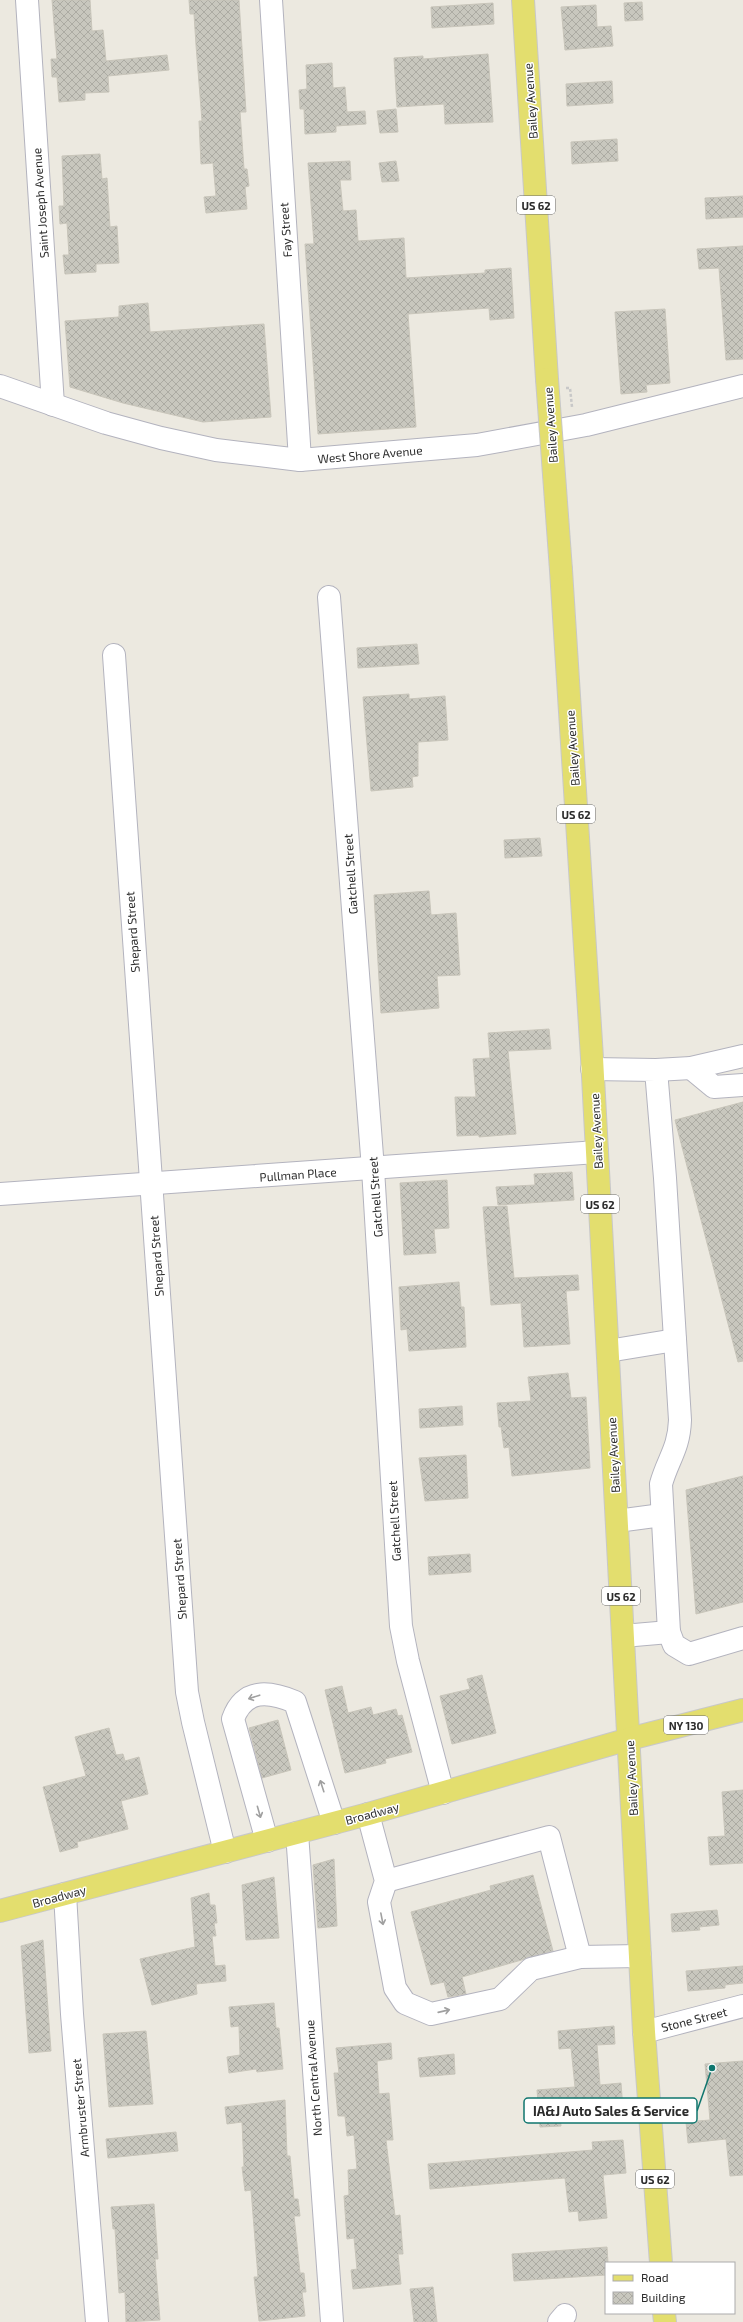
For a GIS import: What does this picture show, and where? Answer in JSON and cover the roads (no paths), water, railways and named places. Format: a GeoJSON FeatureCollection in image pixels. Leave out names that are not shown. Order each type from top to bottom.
{"type":"FeatureCollection","features":[{"type":"Feature","properties":{"kind":"main road","name":"Bailey Avenue"},"geometry":{"type":"LineString","coordinates":[[523,0],[592,1069],[644,2032],[661,2262]]}},
{"type":"Feature","properties":{"kind":"main road","name":"Broadway"},"geometry":{"type":"LineString","coordinates":[[1,1906],[65,1894],[268,1841],[443,1793],[629,1739],[743,1710]]}},
{"type":"Feature","properties":{"kind":"street","name":"Saint Joseph Avenue"},"geometry":{"type":"LineString","coordinates":[[27,0],[53,405]]}},
{"type":"Feature","properties":{"kind":"street","name":"Fay Street"},"geometry":{"type":"LineString","coordinates":[[271,0],[300,460]]}},
{"type":"Feature","properties":{"kind":"street","name":"West Shore Avenue"},"geometry":{"type":"LineString","coordinates":[[0,386],[106,423],[161,438],[216,450],[300,460],[477,445],[586,425],[743,386]]}},
{"type":"Feature","properties":{"kind":"street","name":"Gatchell Street"},"geometry":{"type":"LineString","coordinates":[[329,597],[374,1169],[401,1626],[408,1661],[443,1793]]}},
{"type":"Feature","properties":{"kind":"street","name":"Shepard Street"},"geometry":{"type":"LineString","coordinates":[[114,655],[187,1692],[225,1852]]}},
{"type":"Feature","properties":{"kind":"street"},"geometry":{"type":"LineString","coordinates":[[592,1069],[656,1070],[691,1068],[743,1056]]}},
{"type":"Feature","properties":{"kind":"street"},"geometry":{"type":"LineString","coordinates":[[691,1068],[714,1087],[743,1085]]}},
{"type":"Feature","properties":{"kind":"street"},"geometry":{"type":"LineString","coordinates":[[656,1070],[665,1178],[680,1430],[676,1448],[665,1468],[661,1484],[669,1632],[674,1645],[689,1654],[743,1638]]}},
{"type":"Feature","properties":{"kind":"street","name":"Pullman Place"},"geometry":{"type":"LineString","coordinates":[[0,1194],[374,1169],[597,1152]]}},
{"type":"Feature","properties":{"kind":"street"},"geometry":{"type":"LineString","coordinates":[[608,1351],[675,1340]]}},
{"type":"Feature","properties":{"kind":"street"},"geometry":{"type":"LineString","coordinates":[[617,1521],[662,1515]]}},
{"type":"Feature","properties":{"kind":"street"},"geometry":{"type":"LineString","coordinates":[[623,1636],[669,1632]]}},
{"type":"Feature","properties":{"kind":"street"},"geometry":{"type":"LineString","coordinates":[[268,1841],[233,1719],[236,1709],[244,1701],[256,1695],[271,1694],[295,1702],[334,1823]]}},
{"type":"Feature","properties":{"kind":"street"},"geometry":{"type":"LineString","coordinates":[[368,1814],[386,1881],[379,1902],[395,1988],[405,2003],[431,2014],[500,1999],[531,1969],[580,1958],[640,1956]]}},
{"type":"Feature","properties":{"kind":"street","name":"North Central Avenue"},"geometry":{"type":"LineString","coordinates":[[297,1833],[332,2322]]}},
{"type":"Feature","properties":{"kind":"street"},"geometry":{"type":"LineString","coordinates":[[386,1881],[549,1837],[580,1958]]}},
{"type":"Feature","properties":{"kind":"street","name":"Armbruster Street"},"geometry":{"type":"LineString","coordinates":[[65,1894],[72,2014],[97,2322]]}},
{"type":"Feature","properties":{"kind":"street","name":"Stone Street"},"geometry":{"type":"LineString","coordinates":[[644,2032],[743,2006]]}},
{"type":"Feature","properties":{"kind":"place","name":"IA&J Auto Sales & Service"},"geometry":{"type":"Point","coordinates":[712,2068]}}]}
